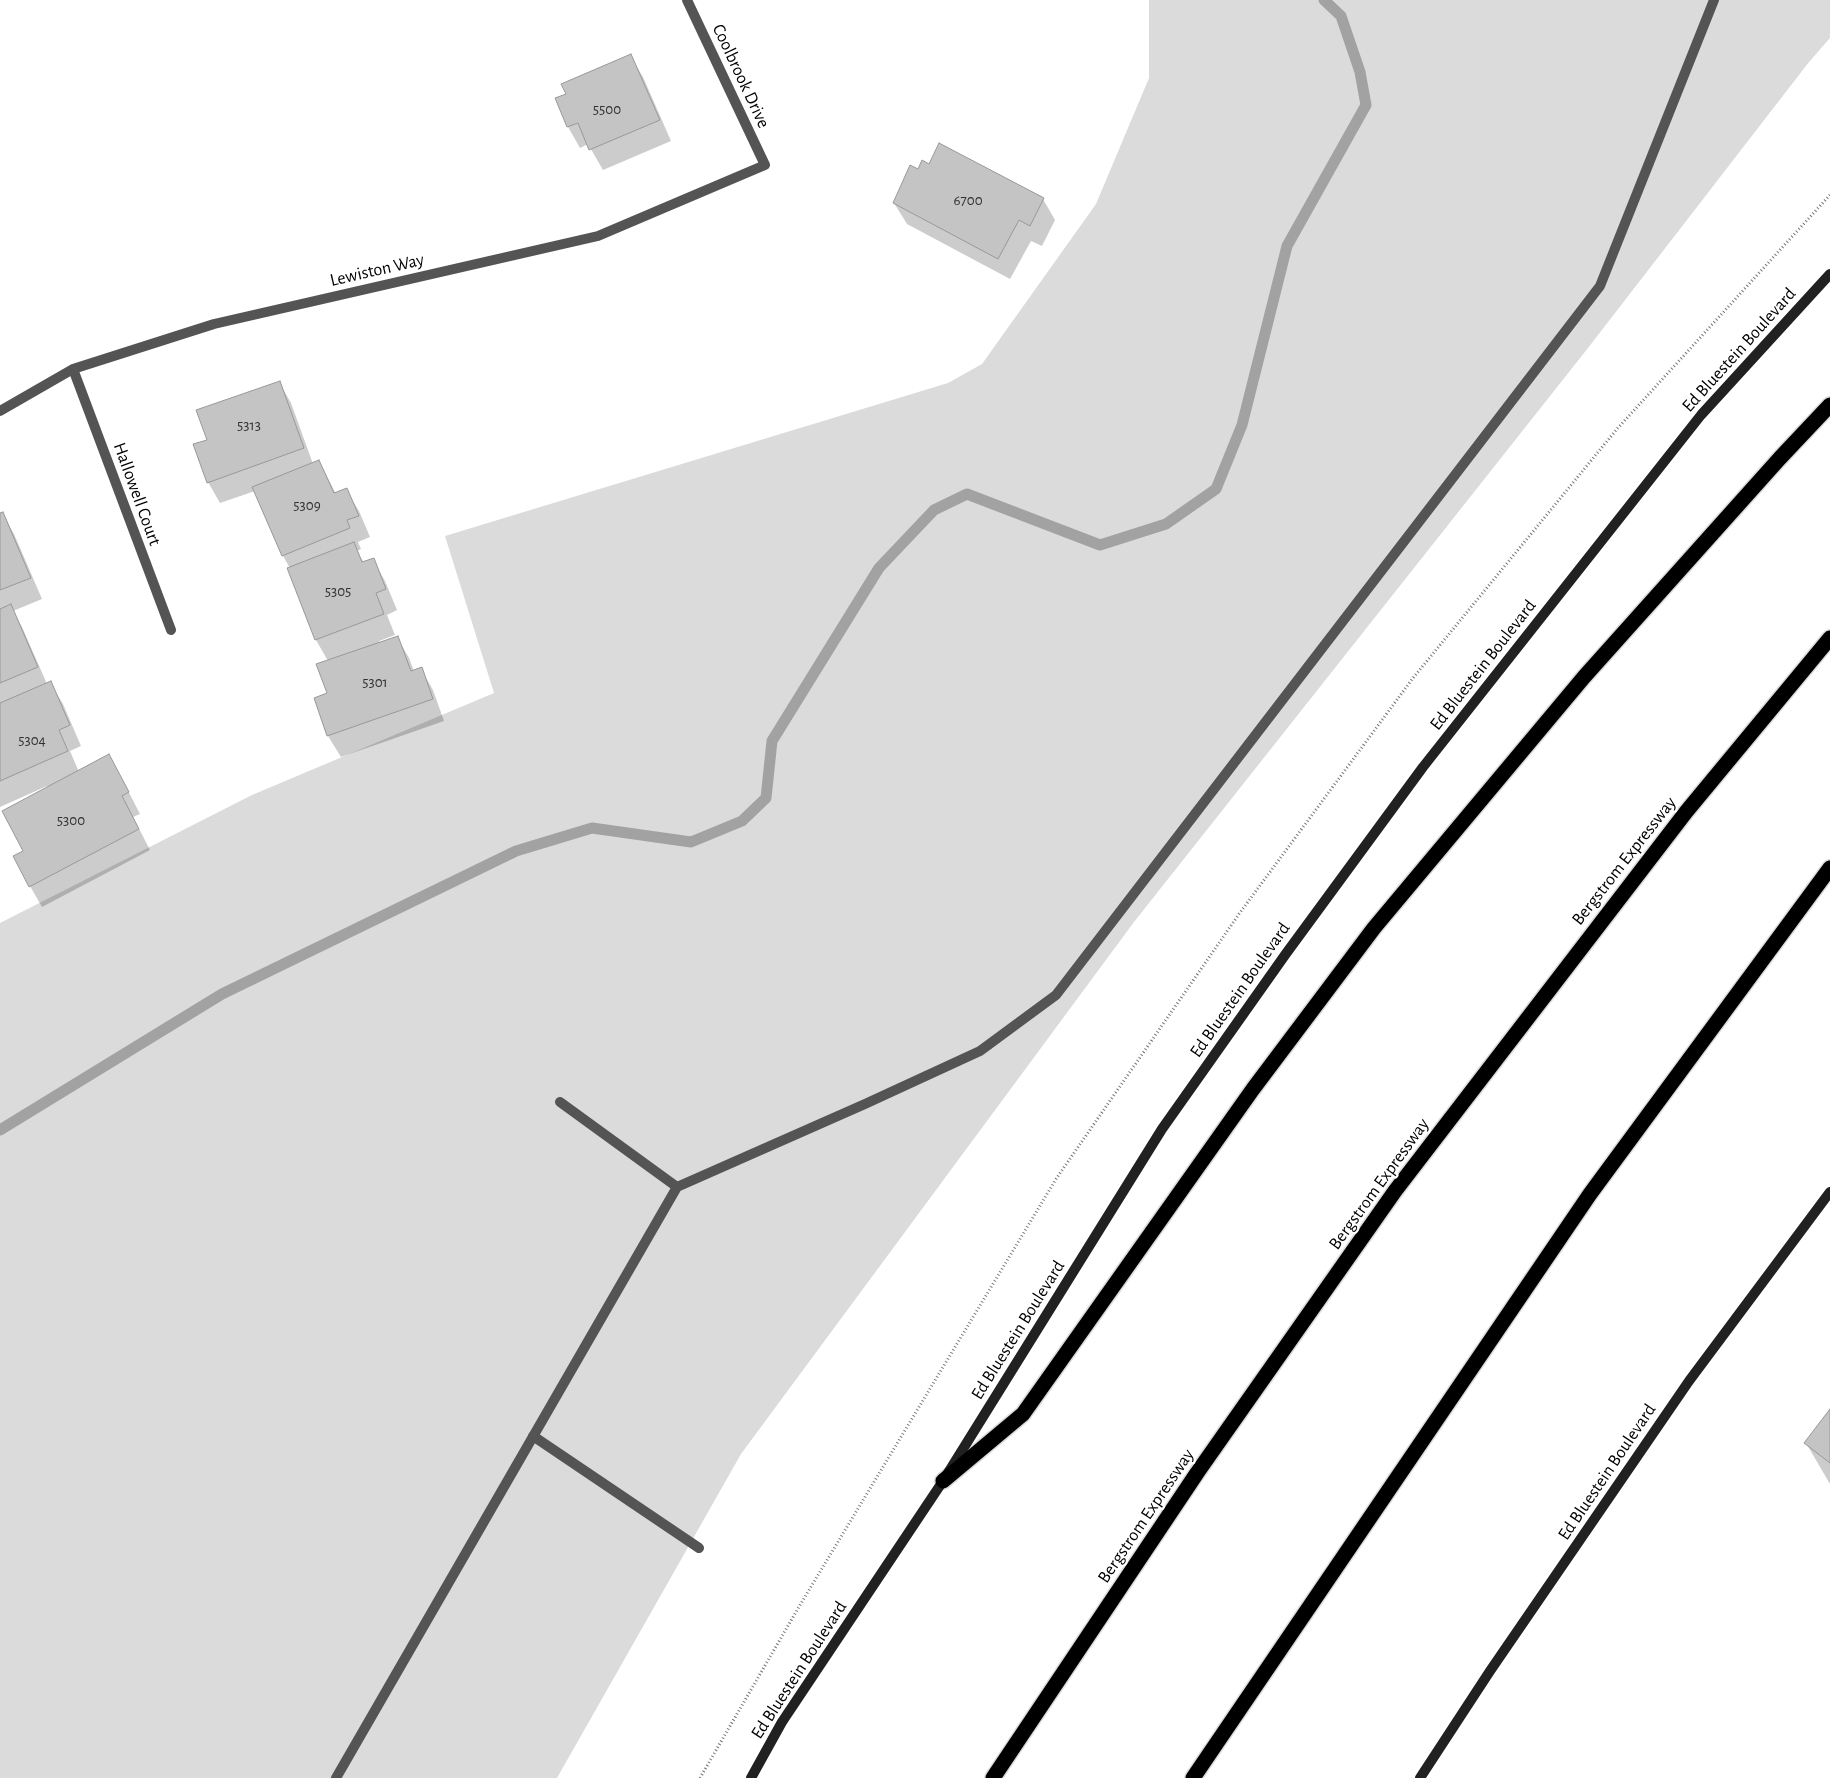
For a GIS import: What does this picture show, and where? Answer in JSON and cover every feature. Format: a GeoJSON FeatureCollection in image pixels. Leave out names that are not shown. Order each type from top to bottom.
{"type":"FeatureCollection","features":[{"type":"Feature","properties":{"kind":"highway"},"geometry":{"type":"LineString","coordinates":[[943,1481],[1024,1414],[1253,1089],[1374,928],[1584,677],[1780,458],[1830,406]]}},
{"type":"Feature","properties":{"kind":"highway","name":"Bergstrom Expressway"},"geometry":{"type":"LineString","coordinates":[[994,1778],[1197,1473],[1395,1191],[1686,812],[1830,638]]}},
{"type":"Feature","properties":{"kind":"highway"},"geometry":{"type":"LineString","coordinates":[[1193,1778],[1590,1194],[1830,868]]}},
{"type":"Feature","properties":{"kind":"main road","name":"Ed Bluestein Boulevard"},"geometry":{"type":"LineString","coordinates":[[751,1778],[782,1722],[943,1481],[1162,1129],[1285,955],[1423,767],[1695,423],[1830,274]]}},
{"type":"Feature","properties":{"kind":"main road","name":"Ed Bluestein Boulevard"},"geometry":{"type":"LineString","coordinates":[[1420,1778],[1490,1670],[1689,1380],[1830,1192]]}},
{"type":"Feature","properties":{"kind":"street","name":"Coolbrook Drive"},"geometry":{"type":"LineString","coordinates":[[687,0],[765,165]]}},
{"type":"Feature","properties":{"kind":"street"},"geometry":{"type":"LineString","coordinates":[[336,1778],[677,1187],[980,1051],[1056,996],[1600,286],[1714,0]]}},
{"type":"Feature","properties":{"kind":"street","name":"Lewiston Way"},"geometry":{"type":"LineString","coordinates":[[0,411],[73,369],[214,324],[598,236],[765,165]]}},
{"type":"Feature","properties":{"kind":"street","name":"Hallowell Court"},"geometry":{"type":"LineString","coordinates":[[73,369],[171,630]]}},
{"type":"Feature","properties":{"kind":"street"},"geometry":{"type":"LineString","coordinates":[[560,1102],[677,1187]]}},
{"type":"Feature","properties":{"kind":"street"},"geometry":{"type":"LineString","coordinates":[[533,1436],[699,1548]]}},
{"type":"Feature","properties":{"kind":"path"},"geometry":{"type":"LineString","coordinates":[[700,1778],[800,1605],[1056,1180],[1239,914],[1413,678],[1611,437],[1830,195]]}},
{"type":"Feature","properties":{"kind":"shaded area"},"geometry":{"type":"Polygon","coordinates":[[[1149,0],[1830,0],[1830,38],[1809,62],[1588,348],[1134,922],[741,1454],[557,1778],[0,1778],[0,923],[252,795],[494,693],[445,536],[948,383],[982,364],[1096,204],[1149,78],[1149,0]]]}},
{"type":"Feature","properties":{"kind":"building"},"geometry":{"type":"Polygon","coordinates":[[[631,54],[660,120],[589,150],[578,123],[567,127],[555,98],[566,94],[561,84],[631,54]]]}},
{"type":"Feature","properties":{"kind":"building"},"geometry":{"type":"Polygon","coordinates":[[[939,143],[1044,198],[1030,226],[1019,220],[998,259],[893,203],[910,165],[918,169],[922,160],[929,164],[939,143]]]}},
{"type":"Feature","properties":{"kind":"building"},"geometry":{"type":"Polygon","coordinates":[[[280,381],[304,448],[207,483],[193,444],[207,440],[196,410],[280,381]]]}},
{"type":"Feature","properties":{"kind":"building"},"geometry":{"type":"Polygon","coordinates":[[[319,460],[334,493],[347,488],[359,516],[347,520],[350,528],[282,556],[252,487],[319,460]]]}},
{"type":"Feature","properties":{"kind":"building"},"geometry":{"type":"Polygon","coordinates":[[[3,512],[31,578],[0,590],[0,513],[3,512]]]}},
{"type":"Feature","properties":{"kind":"building"},"geometry":{"type":"Polygon","coordinates":[[[354,542],[362,562],[374,558],[386,589],[376,593],[384,614],[315,640],[287,568],[354,542]]]}},
{"type":"Feature","properties":{"kind":"building"},"geometry":{"type":"Polygon","coordinates":[[[11,604],[38,667],[0,683],[0,609],[11,604]]]}},
{"type":"Feature","properties":{"kind":"building"},"geometry":{"type":"Polygon","coordinates":[[[398,636],[411,671],[422,667],[433,699],[327,736],[314,698],[327,693],[316,664],[398,636]]]}},
{"type":"Feature","properties":{"kind":"building"},"geometry":{"type":"Polygon","coordinates":[[[51,681],[70,725],[59,730],[68,751],[0,781],[0,703],[51,681]]]}},
{"type":"Feature","properties":{"kind":"building"},"geometry":{"type":"Polygon","coordinates":[[[109,754],[129,792],[122,796],[139,829],[29,887],[13,856],[23,851],[2,811],[109,754]]]}},
{"type":"Feature","properties":{"kind":"building"},"geometry":{"type":"Polygon","coordinates":[[[1830,1409],[1830,1463],[1804,1443],[1830,1409]]]}},
{"type":"Feature","properties":{"kind":"waterway"},"geometry":{"type":"LineString","coordinates":[[0,1130],[222,994],[516,851],[592,828],[691,842],[742,821],[766,798],[772,741],[879,568],[934,510],[967,494],[1100,545],[1166,524],[1216,489],[1242,425],[1287,246],[1366,105],[1360,72],[1341,16],[1324,0]]}}]}
